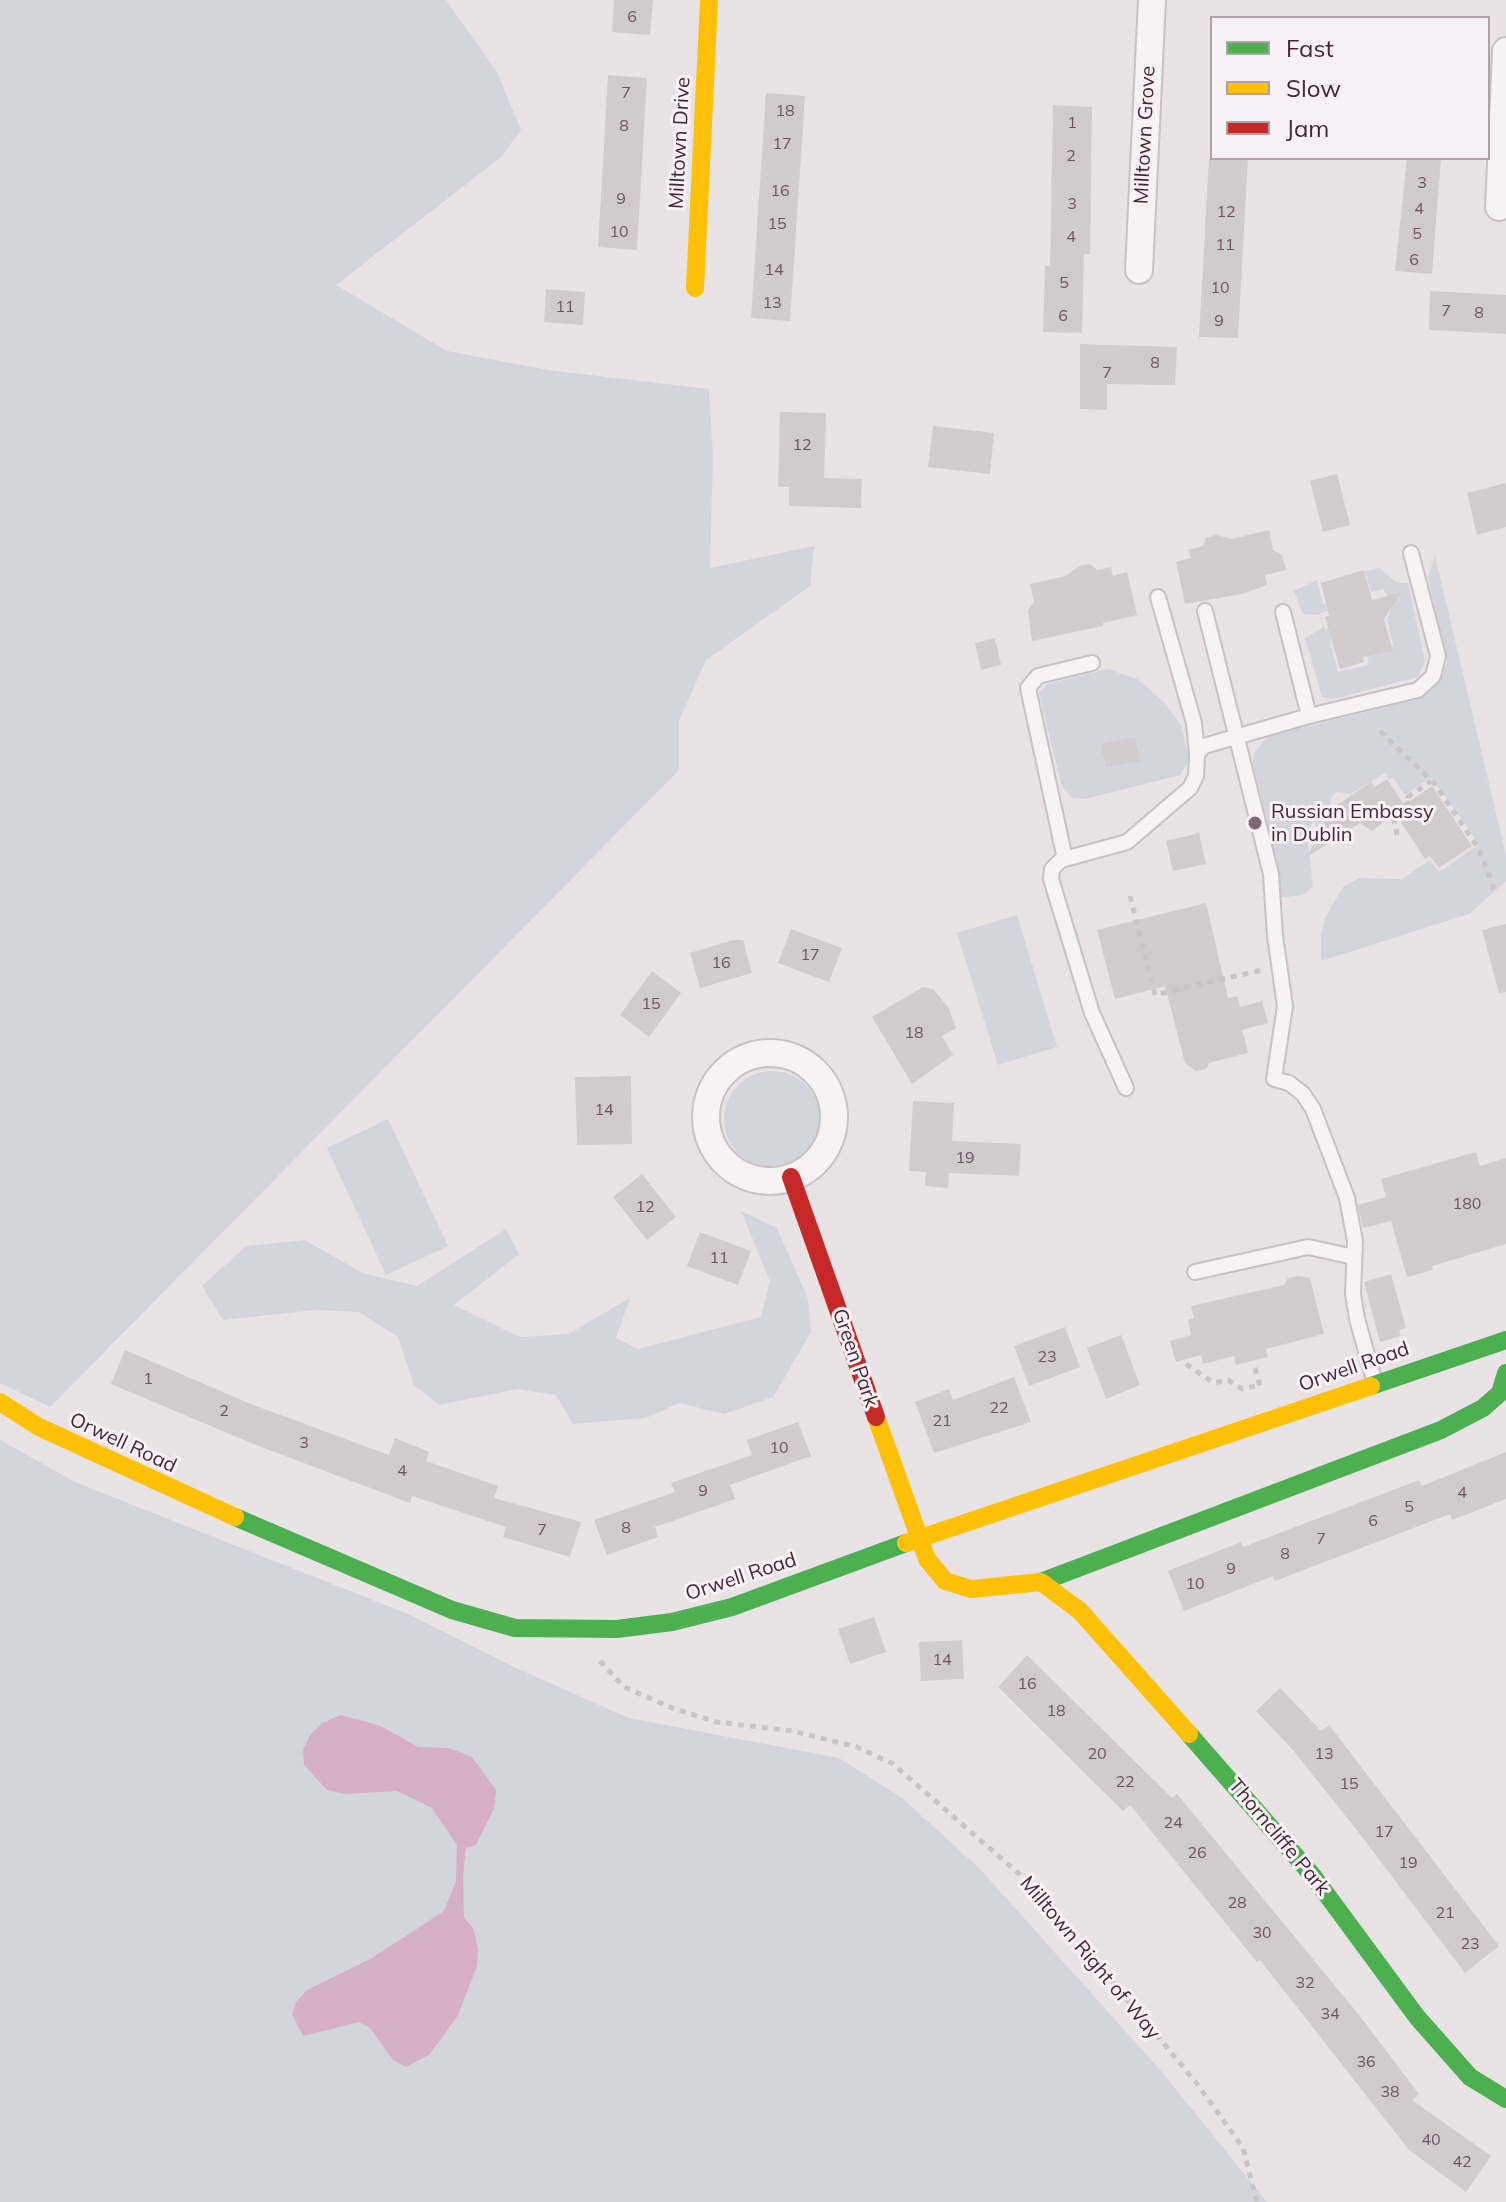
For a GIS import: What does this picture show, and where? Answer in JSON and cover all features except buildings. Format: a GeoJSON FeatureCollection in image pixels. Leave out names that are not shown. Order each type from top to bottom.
{"type":"FeatureCollection","features":[{"type":"Feature","properties":{"kind":"street","name":"Milltown Drive"},"geometry":{"type":"LineString","coordinates":[[695,288],[709,0]]}},
{"type":"Feature","properties":{"kind":"street","name":"Milltown Grove"},"geometry":{"type":"LineString","coordinates":[[1139,270],[1152,0]]}},
{"type":"Feature","properties":{"kind":"street"},"geometry":{"type":"LineString","coordinates":[[1499,207],[1499,121],[1506,51]]}},
{"type":"Feature","properties":{"kind":"street"},"geometry":{"type":"LineString","coordinates":[[763,1053],[783,1054],[803,1061],[819,1075],[830,1092],[834,1113],[832,1133],[824,1152],[810,1167],[791,1177],[770,1181],[749,1177],[730,1167],[711,1141],[706,1109],[712,1089],[725,1071],[743,1059],[763,1053]]}},
{"type":"Feature","properties":{"kind":"street","name":"Green Park"},"geometry":{"type":"LineString","coordinates":[[791,1177],[918,1539]]}},
{"type":"Feature","properties":{"kind":"street"},"geometry":{"type":"LineString","coordinates":[[918,1539],[927,1559],[945,1581],[971,1589],[1041,1582],[1441,1430],[1483,1408],[1500,1393],[1506,1371],[1503,1341]]}},
{"type":"Feature","properties":{"kind":"street","name":"Orwell Road"},"geometry":{"type":"LineString","coordinates":[[0,1402],[39,1427],[159,1484],[452,1610],[515,1628],[573,1630],[672,1622],[732,1607],[918,1539],[1503,1341]]}},
{"type":"Feature","properties":{"kind":"street","name":"Thorncliffe Park"},"geometry":{"type":"LineString","coordinates":[[1041,1582],[1080,1611],[1178,1717],[1313,1876],[1417,2017],[1470,2077],[1506,2099]]}},
{"type":"Feature","properties":{"kind":"lane"},"geometry":{"type":"LineString","coordinates":[[1197,754],[1204,746],[1309,716],[1418,690],[1433,676],[1438,656],[1411,553]]}},
{"type":"Feature","properties":{"kind":"lane"},"geometry":{"type":"LineString","coordinates":[[1126,1088],[1092,1013],[1051,879],[1052,869],[1065,859],[1127,842],[1190,788],[1196,776],[1194,723],[1158,597]]}},
{"type":"Feature","properties":{"kind":"lane"},"geometry":{"type":"LineString","coordinates":[[1205,611],[1271,874],[1284,1023],[1274,1079],[1289,1083],[1303,1094],[1313,1109],[1347,1198],[1357,1319],[1376,1383]]}},
{"type":"Feature","properties":{"kind":"lane"},"geometry":{"type":"LineString","coordinates":[[1283,612],[1309,716]]}},
{"type":"Feature","properties":{"kind":"lane"},"geometry":{"type":"LineString","coordinates":[[1065,859],[1028,688],[1038,676],[1092,663]]}},
{"type":"Feature","properties":{"kind":"lane"},"geometry":{"type":"LineString","coordinates":[[1195,1272],[1308,1247],[1354,1257]]}},
{"type":"Feature","properties":{"kind":"path"},"geometry":{"type":"LineString","coordinates":[[1380,731],[1431,781],[1479,849],[1494,889]]}},
{"type":"Feature","properties":{"kind":"path"},"geometry":{"type":"LineString","coordinates":[[1397,835],[1393,814],[1411,801],[1408,797],[1431,781]]}},
{"type":"Feature","properties":{"kind":"path"},"geometry":{"type":"LineString","coordinates":[[1130,896],[1155,995],[1280,966]]}},
{"type":"Feature","properties":{"kind":"path"},"geometry":{"type":"LineString","coordinates":[[1186,1364],[1214,1383],[1228,1380],[1242,1389],[1260,1385]]}},
{"type":"Feature","properties":{"kind":"path","name":"Milltown Right of Way"},"geometry":{"type":"LineString","coordinates":[[573,1630],[624,1687],[660,1703],[717,1722],[793,1731],[857,1747],[893,1764],[1033,1886],[1198,2085],[1243,2148],[1257,2202]]}},
{"type":"Feature","properties":{"kind":"shaded area"},"geometry":{"type":"Polygon","coordinates":[[[0,0],[446,0],[497,72],[521,130],[501,157],[336,285],[447,351],[548,370],[709,389],[713,457],[710,568],[814,546],[810,586],[706,660],[679,721],[679,770],[50,1407],[0,1383],[0,0]]]}},
{"type":"Feature","properties":{"kind":"shaded area"},"geometry":{"type":"Polygon","coordinates":[[[1435,556],[1506,855],[1506,881],[1469,914],[1321,961],[1321,934],[1325,918],[1343,887],[1360,878],[1402,879],[1430,860],[1439,872],[1479,844],[1431,777],[1405,795],[1393,777],[1389,780],[1385,773],[1351,794],[1337,792],[1332,796],[1329,809],[1332,816],[1321,823],[1320,831],[1313,821],[1307,834],[1313,886],[1303,895],[1277,898],[1267,819],[1253,763],[1255,752],[1268,736],[1415,700],[1432,690],[1447,663],[1428,577],[1435,556]]]}},
{"type":"Feature","properties":{"kind":"shaded area"},"geometry":{"type":"Polygon","coordinates":[[[1379,568],[1398,583],[1408,583],[1425,661],[1418,677],[1333,699],[1322,697],[1305,638],[1323,627],[1320,615],[1303,614],[1294,591],[1317,580],[1323,604],[1334,602],[1336,609],[1320,613],[1325,629],[1334,626],[1330,641],[1338,672],[1369,665],[1367,656],[1389,652],[1393,645],[1387,619],[1391,610],[1387,595],[1383,589],[1371,592],[1365,571],[1379,568]]]}},
{"type":"Feature","properties":{"kind":"shaded area"},"geometry":{"type":"Polygon","coordinates":[[[1108,669],[1137,679],[1164,702],[1181,725],[1189,760],[1180,775],[1085,799],[1072,798],[1062,787],[1039,694],[1047,684],[1108,669]]]}},
{"type":"Feature","properties":{"kind":"shaded area"},"geometry":{"type":"Polygon","coordinates":[[[1017,915],[1057,1047],[998,1065],[957,933],[1017,915]]]}},
{"type":"Feature","properties":{"kind":"shaded area"},"geometry":{"type":"Polygon","coordinates":[[[772,1071],[790,1074],[806,1085],[817,1101],[820,1119],[817,1137],[806,1153],[790,1164],[772,1167],[754,1164],[738,1153],[727,1137],[724,1119],[727,1101],[738,1085],[754,1074],[772,1071]]]}},
{"type":"Feature","properties":{"kind":"shaded area"},"geometry":{"type":"Polygon","coordinates":[[[388,1119],[448,1246],[386,1275],[327,1148],[388,1119]]]}},
{"type":"Feature","properties":{"kind":"shaded area"},"geometry":{"type":"Polygon","coordinates":[[[741,1211],[777,1228],[808,1299],[811,1332],[773,1397],[724,1414],[679,1403],[646,1418],[573,1424],[556,1395],[517,1389],[439,1405],[414,1385],[398,1337],[359,1312],[315,1310],[223,1320],[202,1286],[246,1246],[305,1240],[362,1273],[417,1286],[506,1229],[519,1254],[454,1305],[520,1337],[568,1334],[630,1298],[616,1338],[638,1349],[761,1317],[770,1281],[741,1211]]]}},
{"type":"Feature","properties":{"kind":"shaded area"},"geometry":{"type":"Polygon","coordinates":[[[0,1440],[75,1482],[408,1614],[516,1668],[629,1718],[839,1758],[902,1798],[980,1869],[1161,2071],[1267,2202],[0,2202],[0,1440]]]}},
{"type":"Feature","properties":{"kind":"shaded area"},"geometry":{"type":"Polygon","coordinates":[[[341,1715],[381,1726],[418,1747],[449,1748],[472,1757],[496,1790],[494,1809],[476,1845],[466,1848],[464,1917],[474,1930],[477,1966],[458,2015],[429,2055],[406,2067],[393,2060],[370,2028],[359,2022],[303,2036],[292,2014],[296,2002],[307,1990],[372,1958],[444,1911],[456,1881],[457,1845],[432,1808],[397,1791],[346,1794],[327,1790],[304,1765],[303,1750],[310,1735],[322,1723],[341,1715]]]}},
{"type":"Feature","properties":{"kind":"traffic: fast"},"geometry":{"type":"LineString","coordinates":[[1371,1386],[1506,1340]]}},
{"type":"Feature","properties":{"kind":"traffic: fast"},"geometry":{"type":"LineString","coordinates":[[1041,1582],[1441,1430],[1483,1408],[1500,1393],[1506,1373]]}},
{"type":"Feature","properties":{"kind":"traffic: fast"},"geometry":{"type":"LineString","coordinates":[[235,1517],[452,1610],[515,1628],[617,1629],[672,1622],[732,1607],[906,1543]]}},
{"type":"Feature","properties":{"kind":"traffic: fast"},"geometry":{"type":"LineString","coordinates":[[1189,1734],[1313,1876],[1417,2017],[1470,2077],[1506,2099]]}},
{"type":"Feature","properties":{"kind":"traffic: slow"},"geometry":{"type":"LineString","coordinates":[[695,288],[709,0]]}},
{"type":"Feature","properties":{"kind":"traffic: slow"},"geometry":{"type":"LineString","coordinates":[[906,1543],[1371,1386]]}},
{"type":"Feature","properties":{"kind":"traffic: slow"},"geometry":{"type":"LineString","coordinates":[[0,1402],[39,1427],[235,1517]]}},
{"type":"Feature","properties":{"kind":"traffic: slow"},"geometry":{"type":"LineString","coordinates":[[876,1417],[927,1559],[945,1581],[971,1589],[1041,1582],[1080,1611],[1189,1734]]}},
{"type":"Feature","properties":{"kind":"traffic: jam"},"geometry":{"type":"LineString","coordinates":[[791,1177],[876,1417]]}},
{"type":"Feature","properties":{"kind":"place","name":"Russian Embassy in Dublin"},"geometry":{"type":"Point","coordinates":[1255,823]}}]}
